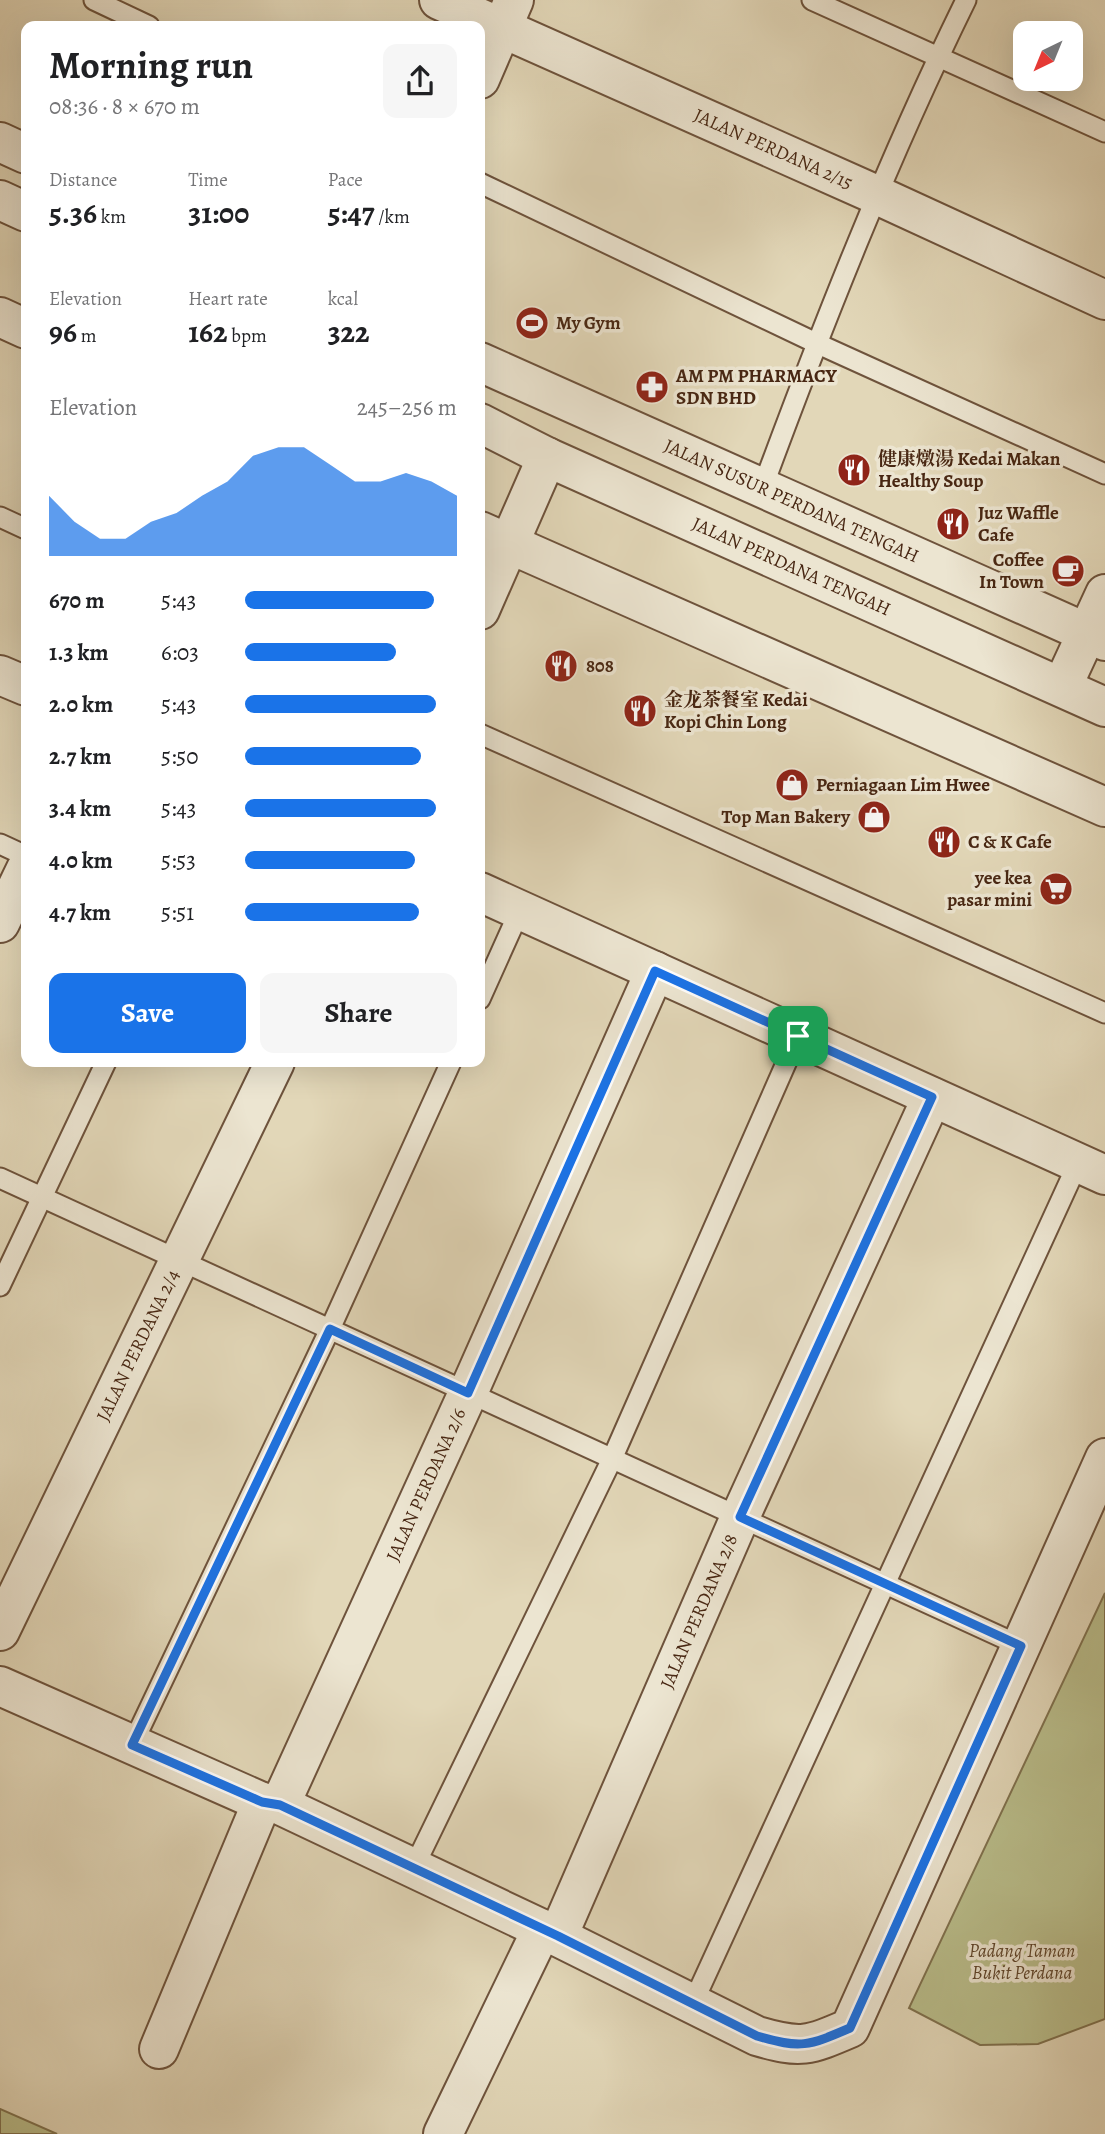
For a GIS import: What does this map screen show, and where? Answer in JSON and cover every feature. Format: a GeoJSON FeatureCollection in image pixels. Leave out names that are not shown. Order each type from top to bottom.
{"type":"FeatureCollection","features":[{"type":"Feature","properties":{"kind":"street","name":"JALAN PERDANA 2/15"},"geometry":{"type":"LineString","coordinates":[[439,0],[508,14],[878,196],[1105,300]]}},
{"type":"Feature","properties":{"kind":"street"},"geometry":{"type":"LineString","coordinates":[[485,67],[508,14]]}},
{"type":"Feature","properties":{"kind":"street"},"geometry":{"type":"LineString","coordinates":[[0,142],[21,152]]}},
{"type":"Feature","properties":{"kind":"street"},"geometry":{"type":"LineString","coordinates":[[0,200],[21,210]]}},
{"type":"Feature","properties":{"kind":"street"},"geometry":{"type":"LineString","coordinates":[[0,317],[21,327]]}},
{"type":"Feature","properties":{"kind":"street","name":"JALAN SUSUR PERDANA TENGAH"},"geometry":{"type":"LineString","coordinates":[[485,364],[1096,637]]}},
{"type":"Feature","properties":{"kind":"street","name":"JALAN PERDANA TENGAH"},"geometry":{"type":"LineString","coordinates":[[485,426],[547,457],[1105,707]]}},
{"type":"Feature","properties":{"kind":"street"},"geometry":{"type":"LineString","coordinates":[[485,584],[494,538],[547,457]]}},
{"type":"Feature","properties":{"kind":"street"},"geometry":{"type":"LineString","coordinates":[[494,538],[1105,807]]}},
{"type":"Feature","properties":{"kind":"street"},"geometry":{"type":"LineString","coordinates":[[1062,687],[1096,637],[1105,594]]}},
{"type":"Feature","properties":{"kind":"street"},"geometry":{"type":"LineString","coordinates":[[0,675],[21,685]]}},
{"type":"Feature","properties":{"kind":"street"},"geometry":{"type":"LineString","coordinates":[[0,923],[21,879]]}},
{"type":"Feature","properties":{"kind":"street"},"geometry":{"type":"LineString","coordinates":[[485,894],[1092,1169]]}},
{"type":"Feature","properties":{"kind":"street","name":"JALAN PERDANA 2/6"},"geometry":{"type":"LineString","coordinates":[[159,2049],[271,1804],[468,1393],[655,971]]}},
{"type":"Feature","properties":{"kind":"street","name":"JALAN PERDANA 2/4"},"geometry":{"type":"LineString","coordinates":[[0,1631],[273,1067]]}},
{"type":"Feature","properties":{"kind":"street","name":"JALAN PERDANA 2/8"},"geometry":{"type":"LineString","coordinates":[[443,2134],[550,1933],[932,1097]]}},
{"type":"Feature","properties":{"kind":"street"},"geometry":{"type":"LineString","coordinates":[[0,1686],[413,1869],[550,1933],[757,2036],[789,2045],[817,2043],[850,2028],[1105,1458]]}},
{"type":"Feature","properties":{"kind":"lane"},"geometry":{"type":"LineString","coordinates":[[94,0],[138,21]]}},
{"type":"Feature","properties":{"kind":"lane"},"geometry":{"type":"LineString","coordinates":[[812,0],[1105,132]]}},
{"type":"Feature","properties":{"kind":"lane"},"geometry":{"type":"LineString","coordinates":[[762,489],[816,343],[938,57],[966,0]]}},
{"type":"Feature","properties":{"kind":"lane"},"geometry":{"type":"LineString","coordinates":[[485,185],[816,343],[1105,474]]}},
{"type":"Feature","properties":{"kind":"lane"},"geometry":{"type":"LineString","coordinates":[[0,517],[21,527]]}},
{"type":"Feature","properties":{"kind":"lane"},"geometry":{"type":"LineString","coordinates":[[485,736],[1105,1013]]}},
{"type":"Feature","properties":{"kind":"lane"},"geometry":{"type":"LineString","coordinates":[[0,844],[21,854]]}},
{"type":"Feature","properties":{"kind":"lane"},"geometry":{"type":"LineString","coordinates":[[485,988],[520,910]]}},
{"type":"Feature","properties":{"kind":"lane"},"geometry":{"type":"LineString","coordinates":[[413,1869],[612,1459],[798,1036]]}},
{"type":"Feature","properties":{"kind":"lane"},"geometry":{"type":"LineString","coordinates":[[0,1286],[104,1067]]}},
{"type":"Feature","properties":{"kind":"lane"},"geometry":{"type":"LineString","coordinates":[[132,1745],[330,1329],[449,1067]]}},
{"type":"Feature","properties":{"kind":"lane"},"geometry":{"type":"LineString","coordinates":[[692,2005],[885,1584],[1092,1169]]}},
{"type":"Feature","properties":{"kind":"lane"},"geometry":{"type":"LineString","coordinates":[[0,1178],[1021,1646]]}},
{"type":"Feature","properties":{"kind":"green space","name":"Padang Taman Bukit Perdana"},"geometry":{"type":"Polygon","coordinates":[[[1105,1593],[1105,2019],[1038,2044],[980,2045],[909,2008],[1105,1593]]]}},
{"type":"Feature","properties":{"kind":"green space"},"geometry":{"type":"Polygon","coordinates":[[[0,2109],[57,2134],[0,2134],[0,2109]]]}},
{"type":"Feature","properties":{"kind":"place","name":"My Gym"},"geometry":{"type":"Point","coordinates":[532,323]}},
{"type":"Feature","properties":{"kind":"place","name":"AM PM PHARMACY SDN BHD"},"geometry":{"type":"Point","coordinates":[652,387]}},
{"type":"Feature","properties":{"kind":"place","name":"健康燉湯 Kedai Makan Healthy Soup"},"geometry":{"type":"Point","coordinates":[854,470]}},
{"type":"Feature","properties":{"kind":"place","name":"Juz Waffle Cafe"},"geometry":{"type":"Point","coordinates":[953,524]}},
{"type":"Feature","properties":{"kind":"place","name":"Coffee In Town"},"geometry":{"type":"Point","coordinates":[1068,571]}},
{"type":"Feature","properties":{"kind":"place","name":"808"},"geometry":{"type":"Point","coordinates":[561,666]}},
{"type":"Feature","properties":{"kind":"place","name":"金龙茶餐室 Kedai Kopi Chin Long"},"geometry":{"type":"Point","coordinates":[640,711]}},
{"type":"Feature","properties":{"kind":"place","name":"Perniagaan Lim Hwee"},"geometry":{"type":"Point","coordinates":[792,785]}},
{"type":"Feature","properties":{"kind":"place","name":"Top Man Bakery"},"geometry":{"type":"Point","coordinates":[874,817]}},
{"type":"Feature","properties":{"kind":"place","name":"C & K Cafe"},"geometry":{"type":"Point","coordinates":[944,842]}},
{"type":"Feature","properties":{"kind":"place","name":"yee kea pasar mini"},"geometry":{"type":"Point","coordinates":[1056,889]}},
{"type":"Feature","properties":{"kind":"route"},"geometry":{"type":"LineString","coordinates":[[655,971],[798,1036],[932,1097],[740,1517],[1021,1646],[850,2028],[817,2043],[789,2045],[757,2036],[558,1936],[280,1805],[262,1802],[132,1745],[330,1329],[468,1393],[655,971]]}}]}
